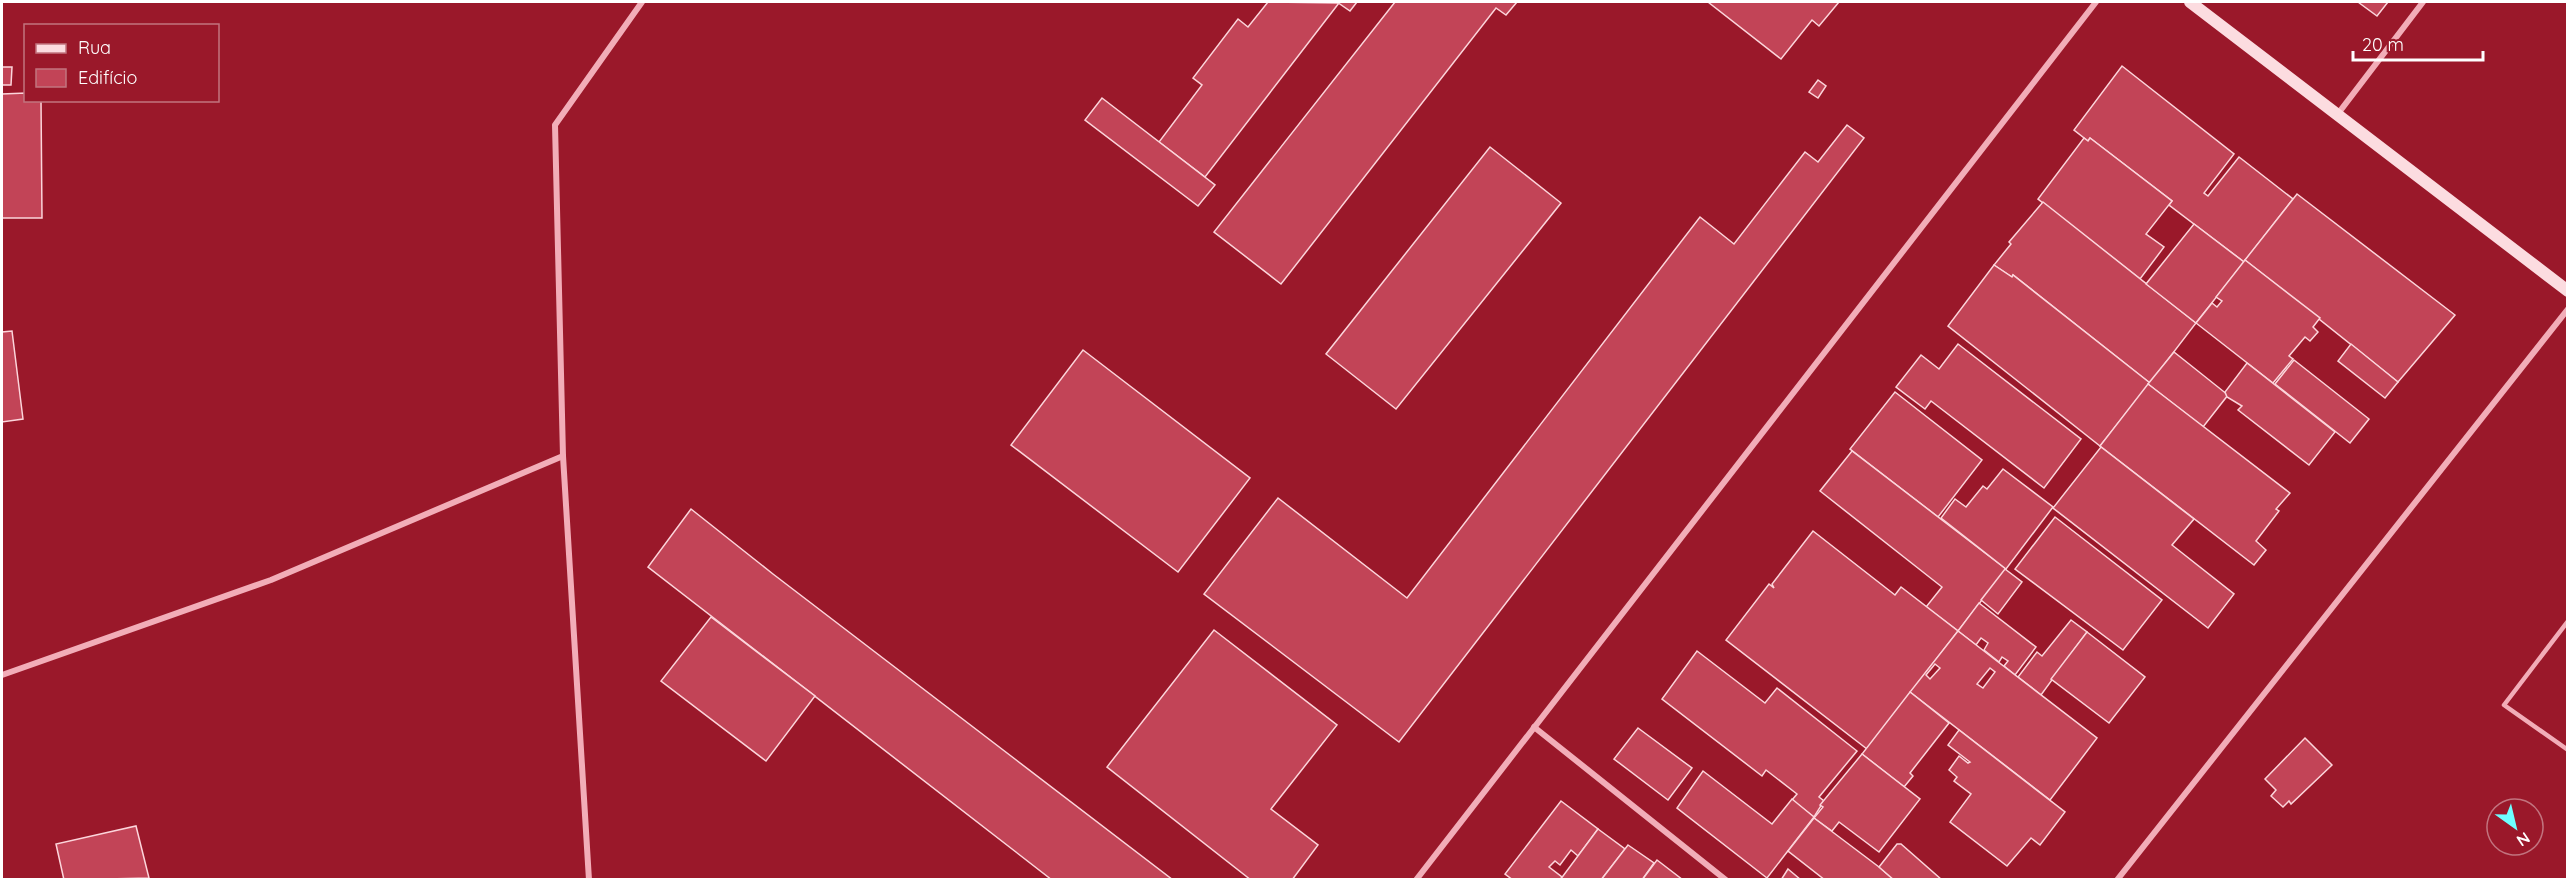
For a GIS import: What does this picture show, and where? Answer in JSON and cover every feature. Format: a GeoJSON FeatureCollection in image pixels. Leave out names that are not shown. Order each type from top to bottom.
{"type":"FeatureCollection","features":[{"type":"Feature","properties":{"kind":"street"},"geometry":{"type":"LineString","coordinates":[[589,879],[563,456],[555,125],[642,2]]}},
{"type":"Feature","properties":{"kind":"street"},"geometry":{"type":"LineString","coordinates":[[1416,879],[2096,2]]}},
{"type":"Feature","properties":{"kind":"street"},"geometry":{"type":"LineString","coordinates":[[2190,2],[2568,291]]}},
{"type":"Feature","properties":{"kind":"street"},"geometry":{"type":"LineString","coordinates":[[2337,115],[2423,2]]}},
{"type":"Feature","properties":{"kind":"street"},"geometry":{"type":"LineString","coordinates":[[2117,879],[2568,309]]}},
{"type":"Feature","properties":{"kind":"street"},"geometry":{"type":"LineString","coordinates":[[2,675],[272,580],[563,456]]}},
{"type":"Feature","properties":{"kind":"street"},"geometry":{"type":"LineString","coordinates":[[1534,727],[1726,879]]}},
{"type":"Feature","properties":{"kind":"lane"},"geometry":{"type":"LineString","coordinates":[[2568,621],[2504,705],[2568,750]]}},
{"type":"Feature","properties":{"kind":"building"},"geometry":{"type":"Polygon","coordinates":[[[1268,2],[1339,3],[1205,177],[1159,142],[1202,85],[1193,78],[1238,19],[1248,27],[1268,2]]]}},
{"type":"Feature","properties":{"kind":"building"},"geometry":{"type":"Polygon","coordinates":[[[1337,2],[1357,2],[1350,11],[1337,2]]]}},
{"type":"Feature","properties":{"kind":"building"},"geometry":{"type":"Polygon","coordinates":[[[1395,2],[1517,2],[1506,15],[1496,8],[1281,284],[1214,232],[1395,2]]]}},
{"type":"Feature","properties":{"kind":"building"},"geometry":{"type":"Polygon","coordinates":[[[1708,2],[1839,2],[1819,26],[1812,20],[1781,59],[1708,2]]]}},
{"type":"Feature","properties":{"kind":"building"},"geometry":{"type":"Polygon","coordinates":[[[2358,2],[2388,2],[2377,16],[2358,2]]]}},
{"type":"Feature","properties":{"kind":"building"},"geometry":{"type":"Polygon","coordinates":[[[2122,66],[2234,154],[2204,193],[2208,196],[2239,157],[2293,199],[2244,262],[2169,205],[2172,201],[2090,138],[2088,141],[2074,130],[2122,66]]]}},
{"type":"Feature","properties":{"kind":"building"},"geometry":{"type":"Polygon","coordinates":[[[2,67],[12,67],[11,85],[2,85],[2,67]]]}},
{"type":"Feature","properties":{"kind":"building"},"geometry":{"type":"Polygon","coordinates":[[[1818,80],[1826,86],[1818,98],[1809,92],[1818,80]]]}},
{"type":"Feature","properties":{"kind":"building"},"geometry":{"type":"Polygon","coordinates":[[[24,93],[24,102],[41,102],[42,218],[2,218],[2,94],[24,93]]]}},
{"type":"Feature","properties":{"kind":"building"},"geometry":{"type":"Polygon","coordinates":[[[1102,98],[1215,185],[1198,206],[1085,120],[1102,98]]]}},
{"type":"Feature","properties":{"kind":"building"},"geometry":{"type":"Polygon","coordinates":[[[1847,125],[1864,138],[1399,742],[1204,594],[1278,498],[1407,598],[1700,217],[1734,244],[1805,152],[1818,162],[1847,125]]]}},
{"type":"Feature","properties":{"kind":"building"},"geometry":{"type":"Polygon","coordinates":[[[2084,138],[2088,141],[2090,138],[2172,201],[2146,234],[2164,247],[2140,279],[2038,199],[2084,138]]]}},
{"type":"Feature","properties":{"kind":"building"},"geometry":{"type":"Polygon","coordinates":[[[1490,147],[1561,203],[1396,409],[1326,354],[1490,147]]]}},
{"type":"Feature","properties":{"kind":"building"},"geometry":{"type":"Polygon","coordinates":[[[2297,194],[2455,315],[2398,382],[2245,260],[2297,194]]]}},
{"type":"Feature","properties":{"kind":"building"},"geometry":{"type":"Polygon","coordinates":[[[2043,202],[2196,323],[2150,383],[2013,275],[2012,277],[1994,265],[2011,244],[2009,242],[2043,202]]]}},
{"type":"Feature","properties":{"kind":"building"},"geometry":{"type":"Polygon","coordinates":[[[2194,224],[2244,262],[2196,323],[2146,284],[2194,224]]]}},
{"type":"Feature","properties":{"kind":"building"},"geometry":{"type":"Polygon","coordinates":[[[2245,260],[2320,318],[2313,327],[2318,332],[2310,341],[2305,337],[2289,356],[2293,359],[2273,383],[2196,323],[2212,303],[2217,307],[2222,301],[2216,297],[2245,260]]]}},
{"type":"Feature","properties":{"kind":"building"},"geometry":{"type":"Polygon","coordinates":[[[1994,265],[2012,277],[2013,275],[2150,383],[2100,446],[1948,326],[1994,265]]]}},
{"type":"Feature","properties":{"kind":"building"},"geometry":{"type":"Polygon","coordinates":[[[12,331],[23,419],[2,422],[2,332],[12,331]]]}},
{"type":"Feature","properties":{"kind":"building"},"geometry":{"type":"Polygon","coordinates":[[[1958,344],[2081,439],[2044,488],[1931,401],[1925,409],[1896,387],[1921,355],[1939,369],[1958,344]]]}},
{"type":"Feature","properties":{"kind":"building"},"geometry":{"type":"Polygon","coordinates":[[[2351,344],[2398,382],[2385,398],[2338,361],[2351,344]]]}},
{"type":"Feature","properties":{"kind":"building"},"geometry":{"type":"Polygon","coordinates":[[[1083,350],[1250,478],[1178,572],[1011,445],[1083,350]]]}},
{"type":"Feature","properties":{"kind":"building"},"geometry":{"type":"Polygon","coordinates":[[[2174,352],[2228,395],[2203,427],[2148,384],[2174,352]]]}},
{"type":"Feature","properties":{"kind":"building"},"geometry":{"type":"Polygon","coordinates":[[[2294,360],[2369,419],[2350,443],[2275,384],[2294,360]]]}},
{"type":"Feature","properties":{"kind":"building"},"geometry":{"type":"Polygon","coordinates":[[[2247,363],[2335,432],[2309,465],[2238,410],[2242,406],[2227,397],[2225,392],[2247,363]]]}},
{"type":"Feature","properties":{"kind":"building"},"geometry":{"type":"Polygon","coordinates":[[[2148,384],[2290,493],[2276,509],[2279,511],[2256,541],[2266,550],[2254,565],[2100,446],[2148,384]]]}},
{"type":"Feature","properties":{"kind":"building"},"geometry":{"type":"Polygon","coordinates":[[[1895,392],[1982,460],[1938,517],[1850,449],[1895,392]]]}},
{"type":"Feature","properties":{"kind":"building"},"geometry":{"type":"Polygon","coordinates":[[[2101,447],[2194,519],[2172,545],[2234,594],[2208,628],[2053,508],[2101,447]]]}},
{"type":"Feature","properties":{"kind":"building"},"geometry":{"type":"Polygon","coordinates":[[[1852,451],[2006,569],[1958,631],[1926,607],[1942,587],[1820,491],[1852,451]]]}},
{"type":"Feature","properties":{"kind":"building"},"geometry":{"type":"Polygon","coordinates":[[[2003,469],[2053,507],[2006,569],[1941,518],[1955,499],[1966,507],[1983,486],[1987,489],[2003,469]]]}},
{"type":"Feature","properties":{"kind":"building"},"geometry":{"type":"Polygon","coordinates":[[[691,509],[1173,880],[1052,880],[648,567],[691,509]]]}},
{"type":"Feature","properties":{"kind":"building"},"geometry":{"type":"Polygon","coordinates":[[[2055,517],[2162,600],[2123,650],[2015,569],[2055,517]]]}},
{"type":"Feature","properties":{"kind":"building"},"geometry":{"type":"Polygon","coordinates":[[[1813,531],[1895,595],[1901,587],[1958,631],[1867,749],[1726,640],[1769,584],[1774,588],[1772,584],[1813,531]]]}},
{"type":"Feature","properties":{"kind":"building"},"geometry":{"type":"Polygon","coordinates":[[[2005,569],[2022,582],[1998,614],[1981,600],[2005,569]]]}},
{"type":"Feature","properties":{"kind":"building"},"geometry":{"type":"Polygon","coordinates":[[[1979,603],[2036,647],[2015,675],[2004,666],[2008,661],[2002,657],[1999,662],[1984,650],[1988,643],[1981,638],[1976,645],[1958,631],[1979,603]]]}},
{"type":"Feature","properties":{"kind":"building"},"geometry":{"type":"Polygon","coordinates":[[[711,617],[815,696],[766,761],[661,681],[711,617]]]}},
{"type":"Feature","properties":{"kind":"building"},"geometry":{"type":"Polygon","coordinates":[[[2071,620],[2087,632],[2041,695],[2018,677],[2037,652],[2042,656],[2071,620]]]}},
{"type":"Feature","properties":{"kind":"building"},"geometry":{"type":"Polygon","coordinates":[[[1214,630],[1337,725],[1271,809],[1318,845],[1292,880],[1251,880],[1107,767],[1214,630]]]}},
{"type":"Feature","properties":{"kind":"building"},"geometry":{"type":"Polygon","coordinates":[[[1958,631],[2097,738],[2050,800],[1910,692],[1958,631]],[[1935,664],[1926,675],[1930,679],[1940,668],[1935,664]],[[1990,668],[1977,684],[1983,688],[1995,672],[1990,668]]]}},
{"type":"Feature","properties":{"kind":"building"},"geometry":{"type":"Polygon","coordinates":[[[2087,632],[2145,677],[2109,723],[2051,679],[2087,632]]]}},
{"type":"Feature","properties":{"kind":"building"},"geometry":{"type":"Polygon","coordinates":[[[1697,651],[1765,703],[1777,688],[1857,751],[1819,797],[1824,801],[1814,817],[1792,800],[1797,794],[1766,770],[1762,776],[1662,699],[1697,651]]]}},
{"type":"Feature","properties":{"kind":"building"},"geometry":{"type":"Polygon","coordinates":[[[1910,692],[1949,723],[1910,773],[1913,776],[1904,787],[1862,754],[1910,692]]]}},
{"type":"Feature","properties":{"kind":"building"},"geometry":{"type":"Polygon","coordinates":[[[1638,728],[1692,768],[1668,800],[1614,759],[1638,728]]]}},
{"type":"Feature","properties":{"kind":"building"},"geometry":{"type":"Polygon","coordinates":[[[1959,730],[2065,812],[2040,845],[2031,838],[2007,866],[1950,822],[1971,794],[1954,781],[1957,777],[1949,770],[1959,756],[1968,763],[1970,762],[1948,745],[1959,730]]]}},
{"type":"Feature","properties":{"kind":"building"},"geometry":{"type":"Polygon","coordinates":[[[2305,738],[2332,765],[2291,804],[2289,801],[2283,807],[2271,796],[2276,790],[2265,779],[2305,738]]]}},
{"type":"Feature","properties":{"kind":"building"},"geometry":{"type":"Polygon","coordinates":[[[1862,754],[1920,799],[1879,852],[1839,822],[1832,831],[1814,818],[1823,807],[1820,805],[1862,754]]]}},
{"type":"Feature","properties":{"kind":"building"},"geometry":{"type":"Polygon","coordinates":[[[1703,771],[1772,824],[1792,799],[1814,817],[1767,878],[1677,808],[1703,771]]]}},
{"type":"Feature","properties":{"kind":"building"},"geometry":{"type":"Polygon","coordinates":[[[1561,801],[1598,829],[1578,856],[1571,850],[1560,865],[1555,861],[1549,867],[1562,877],[1560,880],[1513,880],[1505,874],[1561,801]]]}},
{"type":"Feature","properties":{"kind":"building"},"geometry":{"type":"Polygon","coordinates":[[[1814,818],[1894,880],[1825,880],[1788,851],[1814,818]]]}},
{"type":"Feature","properties":{"kind":"building"},"geometry":{"type":"Polygon","coordinates":[[[136,826],[149,878],[64,880],[56,844],[136,826]]]}},
{"type":"Feature","properties":{"kind":"building"},"geometry":{"type":"Polygon","coordinates":[[[1598,829],[1625,849],[1601,880],[1560,880],[1598,829]]]}},
{"type":"Feature","properties":{"kind":"building"},"geometry":{"type":"Polygon","coordinates":[[[1897,844],[1901,844],[1942,880],[1894,880],[1879,867],[1897,844]]]}},
{"type":"Feature","properties":{"kind":"building"},"geometry":{"type":"Polygon","coordinates":[[[1628,845],[1654,863],[1642,880],[1601,880],[1628,845]]]}},
{"type":"Feature","properties":{"kind":"building"},"geometry":{"type":"Polygon","coordinates":[[[1657,860],[1683,880],[1642,880],[1657,860]]]}},
{"type":"Feature","properties":{"kind":"building"},"geometry":{"type":"Polygon","coordinates":[[[1788,869],[1801,880],[1781,880],[1788,869]]]}}]}
